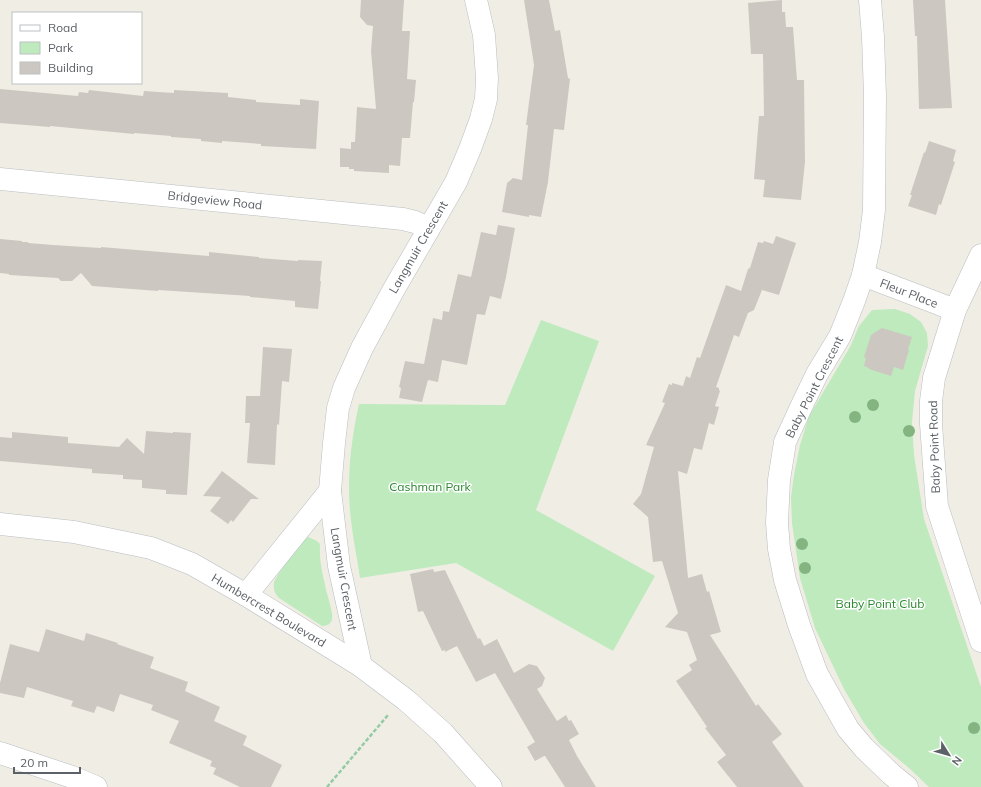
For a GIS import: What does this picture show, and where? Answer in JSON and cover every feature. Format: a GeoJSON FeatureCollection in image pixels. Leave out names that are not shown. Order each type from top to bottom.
{"type":"FeatureCollection","features":[{"type":"Feature","properties":{"kind":"street","name":"Langmuir Crescent"},"geometry":{"type":"LineString","coordinates":[[361,666],[339,566],[330,491],[338,408],[344,388],[362,348],[394,289],[456,182],[482,119],[486,99],[487,78],[484,35],[476,0]]}},
{"type":"Feature","properties":{"kind":"street","name":"Baby Point Crescent"},"geometry":{"type":"LineString","coordinates":[[870,0],[873,37],[874,88],[874,210],[870,242],[863,275],[840,336],[817,374],[785,442],[779,480],[777,522],[779,549],[785,580],[799,625],[817,674],[848,729],[864,748],[907,787]]}},
{"type":"Feature","properties":{"kind":"street","name":"Bridgeview Road"},"geometry":{"type":"LineString","coordinates":[[0,179],[403,218],[429,228]]}},
{"type":"Feature","properties":{"kind":"street","name":"Baby Point Road"},"geometry":{"type":"LineString","coordinates":[[981,255],[955,310],[934,378],[931,401],[931,424],[937,506],[981,641]]}},
{"type":"Feature","properties":{"kind":"street","name":"Fleur Place"},"geometry":{"type":"LineString","coordinates":[[863,275],[955,310]]}},
{"type":"Feature","properties":{"kind":"street"},"geometry":{"type":"LineString","coordinates":[[246,595],[330,491]]}},
{"type":"Feature","properties":{"kind":"street","name":"Humbercrest Boulevard"},"geometry":{"type":"LineString","coordinates":[[0,524],[74,532],[151,548],[192,564],[246,595],[361,666],[406,700],[443,733],[491,787]]}},
{"type":"Feature","properties":{"kind":"street"},"geometry":{"type":"LineString","coordinates":[[0,753],[72,777],[96,787]]}},
{"type":"Feature","properties":{"kind":"path"},"geometry":{"type":"LineString","coordinates":[[327,787],[390,713]]}},
{"type":"Feature","properties":{"kind":"green space","name":"Baby Point Club"},"geometry":{"type":"Polygon","coordinates":[[[895,309],[910,314],[921,322],[927,333],[928,346],[915,391],[912,422],[914,455],[924,519],[981,687],[981,787],[929,787],[880,744],[864,723],[844,689],[815,628],[800,578],[792,523],[791,497],[800,445],[809,416],[850,347],[859,326],[872,310],[895,309]]]}},
{"type":"Feature","properties":{"kind":"green space","name":"Cashman Park"},"geometry":{"type":"Polygon","coordinates":[[[541,320],[599,341],[536,510],[655,576],[613,651],[456,563],[360,578],[349,498],[349,471],[359,404],[505,405],[541,320]]]}},
{"type":"Feature","properties":{"kind":"green space"},"geometry":{"type":"Polygon","coordinates":[[[308,537],[320,544],[322,570],[332,616],[331,622],[326,626],[322,626],[279,598],[274,589],[274,583],[279,573],[305,538],[308,537]]]}},
{"type":"Feature","properties":{"kind":"building"},"geometry":{"type":"Polygon","coordinates":[[[361,0],[404,0],[402,31],[410,31],[407,79],[416,80],[410,138],[402,138],[400,166],[389,165],[389,173],[354,171],[354,169],[349,169],[349,167],[340,167],[340,148],[351,149],[351,142],[355,142],[357,107],[376,109],[371,51],[373,26],[367,25],[360,17],[361,0]]]}},
{"type":"Feature","properties":{"kind":"building"},"geometry":{"type":"Polygon","coordinates":[[[524,0],[549,0],[555,31],[560,30],[568,78],[570,79],[564,130],[554,129],[548,182],[541,217],[529,215],[529,217],[502,212],[507,183],[513,178],[522,180],[528,125],[526,125],[534,65],[524,0]]]}},
{"type":"Feature","properties":{"kind":"building"},"geometry":{"type":"Polygon","coordinates":[[[782,0],[782,12],[785,12],[786,27],[793,27],[797,80],[804,80],[805,162],[801,200],[763,197],[765,180],[754,179],[759,116],[764,116],[763,54],[751,54],[748,3],[782,0]]]}},
{"type":"Feature","properties":{"kind":"building"},"geometry":{"type":"Polygon","coordinates":[[[913,0],[945,0],[952,108],[919,109],[917,36],[915,36],[913,0]]]}},
{"type":"Feature","properties":{"kind":"building"},"geometry":{"type":"Polygon","coordinates":[[[0,89],[78,96],[79,92],[88,93],[89,90],[143,96],[144,91],[174,93],[174,90],[228,93],[228,97],[256,100],[256,102],[300,105],[300,99],[319,101],[316,149],[261,146],[261,144],[222,141],[222,143],[171,136],[0,123],[0,89]]]}},
{"type":"Feature","properties":{"kind":"building"},"geometry":{"type":"Polygon","coordinates":[[[929,141],[956,150],[953,161],[955,162],[941,205],[939,204],[936,215],[908,206],[912,195],[910,195],[929,141]]]}},
{"type":"Feature","properties":{"kind":"building"},"geometry":{"type":"Polygon","coordinates":[[[498,225],[515,228],[506,277],[501,299],[490,296],[485,315],[477,314],[467,365],[442,360],[438,382],[428,380],[422,402],[399,398],[401,388],[399,387],[405,361],[424,364],[433,318],[442,320],[443,311],[449,312],[458,274],[471,277],[481,232],[496,235],[498,225]]]}},
{"type":"Feature","properties":{"kind":"building"},"geometry":{"type":"Polygon","coordinates":[[[776,236],[796,243],[779,295],[762,290],[754,310],[748,313],[739,337],[734,335],[716,387],[719,388],[720,391],[715,406],[719,407],[714,425],[709,423],[702,450],[694,448],[687,474],[678,471],[688,578],[702,574],[707,592],[709,591],[721,632],[710,635],[756,706],[758,704],[782,734],[772,742],[804,787],[737,787],[717,762],[726,755],[705,728],[707,727],[676,681],[692,670],[689,665],[697,660],[687,632],[665,627],[678,613],[662,561],[653,562],[648,517],[633,504],[641,494],[654,447],[646,445],[665,403],[662,402],[669,384],[672,385],[672,383],[683,386],[686,376],[690,378],[697,357],[700,358],[726,285],[741,291],[758,242],[763,243],[764,241],[773,244],[776,236]]]}},
{"type":"Feature","properties":{"kind":"building"},"geometry":{"type":"Polygon","coordinates":[[[0,239],[28,243],[101,247],[209,256],[209,252],[259,258],[322,261],[318,309],[295,307],[295,301],[250,296],[92,286],[81,273],[72,281],[61,281],[58,278],[9,275],[0,273],[0,239]]]}},
{"type":"Feature","properties":{"kind":"building"},"geometry":{"type":"Polygon","coordinates":[[[882,328],[912,337],[903,370],[894,367],[891,376],[864,366],[866,358],[864,357],[871,335],[882,328]]]}},
{"type":"Feature","properties":{"kind":"building"},"geometry":{"type":"Polygon","coordinates":[[[263,347],[292,349],[289,382],[282,381],[279,425],[277,424],[275,465],[247,463],[250,423],[245,423],[246,396],[260,396],[263,347]]]}},
{"type":"Feature","properties":{"kind":"building"},"geometry":{"type":"Polygon","coordinates":[[[146,431],[191,433],[187,495],[166,494],[166,490],[142,488],[142,480],[123,479],[123,475],[92,473],[92,469],[0,461],[0,437],[12,438],[12,432],[68,437],[68,443],[119,447],[127,438],[144,454],[146,431]]]}},
{"type":"Feature","properties":{"kind":"building"},"geometry":{"type":"Polygon","coordinates":[[[222,471],[259,499],[251,499],[233,522],[231,520],[228,524],[210,511],[221,497],[203,496],[222,471]]]}},
{"type":"Feature","properties":{"kind":"building"},"geometry":{"type":"Polygon","coordinates":[[[433,569],[434,572],[445,570],[478,639],[480,638],[484,646],[497,639],[514,673],[529,664],[537,666],[545,678],[542,686],[537,689],[557,721],[566,715],[569,721],[571,720],[579,734],[569,740],[596,787],[565,787],[545,756],[535,761],[527,747],[535,742],[495,673],[476,682],[457,646],[445,652],[445,650],[442,651],[423,611],[418,612],[410,574],[433,569]]]}},
{"type":"Feature","properties":{"kind":"building"},"geometry":{"type":"Polygon","coordinates":[[[46,629],[84,641],[86,633],[118,643],[117,644],[154,657],[150,668],[188,682],[185,691],[220,707],[214,721],[247,736],[243,745],[282,765],[271,787],[240,787],[213,774],[216,768],[210,766],[212,761],[169,743],[179,721],[151,710],[153,705],[120,694],[114,712],[97,706],[94,713],[71,706],[73,701],[27,687],[24,698],[0,693],[0,683],[10,644],[39,652],[46,629]]]}}]}
